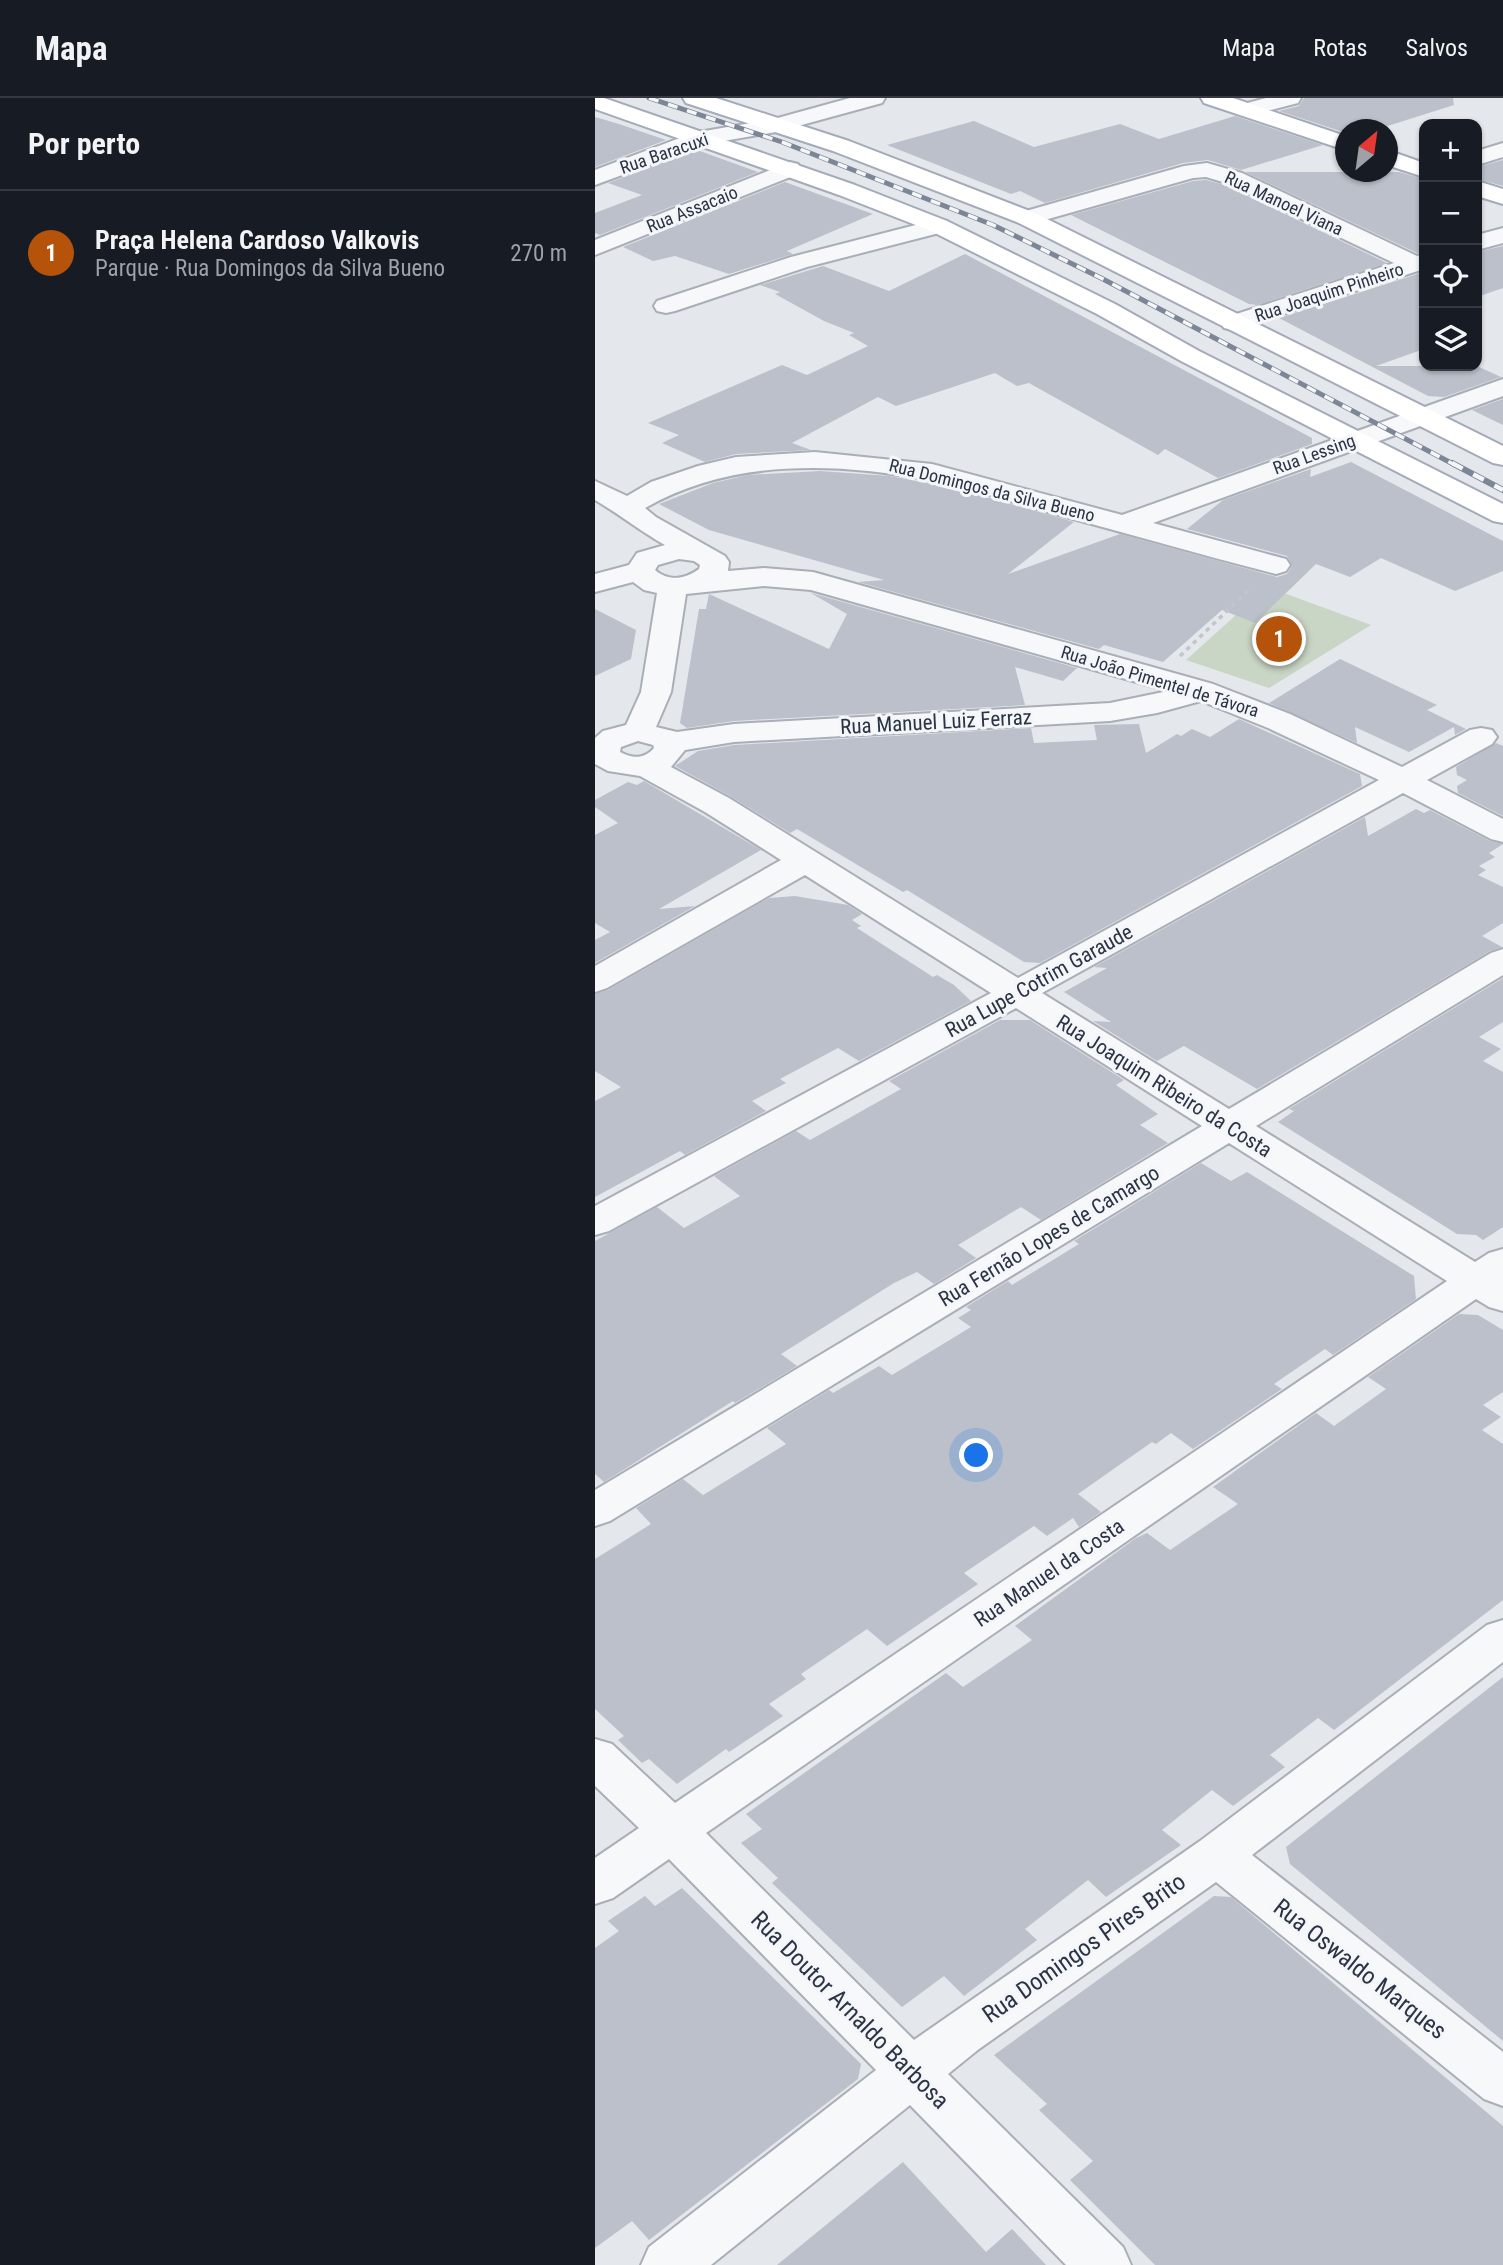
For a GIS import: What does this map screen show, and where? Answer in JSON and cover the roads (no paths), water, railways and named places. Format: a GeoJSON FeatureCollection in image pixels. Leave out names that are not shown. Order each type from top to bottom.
{"type":"FeatureCollection","features":[{"type":"Feature","properties":{"kind":"main road"},"geometry":{"type":"LineString","coordinates":[[694,98],[980,198],[1027,218],[1503,457]]}},
{"type":"Feature","properties":{"kind":"main road"},"geometry":{"type":"LineString","coordinates":[[1212,98],[1335,139]]}},
{"type":"Feature","properties":{"kind":"main road"},"geometry":{"type":"LineString","coordinates":[[599,101],[939,226],[1095,303],[1190,356],[1503,515]]}},
{"type":"Feature","properties":{"kind":"main road"},"geometry":{"type":"LineString","coordinates":[[1398,161],[1419,168]]}},
{"type":"Feature","properties":{"kind":"main road"},"geometry":{"type":"LineString","coordinates":[[1482,190],[1503,197]]}},
{"type":"Feature","properties":{"kind":"main road"},"geometry":{"type":"LineString","coordinates":[[1190,356],[1230,362],[1269,362],[1294,354]]}},
{"type":"Feature","properties":{"kind":"street","name":"Rua Baracuxi"},"geometry":{"type":"LineString","coordinates":[[595,178],[701,138],[776,125],[874,98]]}},
{"type":"Feature","properties":{"kind":"street"},"geometry":{"type":"LineString","coordinates":[[1248,110],[1290,98]]}},
{"type":"Feature","properties":{"kind":"street"},"geometry":{"type":"LineString","coordinates":[[1482,156],[1503,150]]}},
{"type":"Feature","properties":{"kind":"street","name":"Rua Assacaio"},"geometry":{"type":"LineString","coordinates":[[595,248],[790,169]]}},
{"type":"Feature","properties":{"kind":"street","name":"Rua Manoel Viana"},"geometry":{"type":"LineString","coordinates":[[1027,218],[1170,176],[1207,170],[1234,178],[1419,262]]}},
{"type":"Feature","properties":{"kind":"street"},"geometry":{"type":"LineString","coordinates":[[667,306],[799,262],[939,226]]}},
{"type":"Feature","properties":{"kind":"street"},"geometry":{"type":"LineString","coordinates":[[1482,241],[1503,235]]}},
{"type":"Feature","properties":{"kind":"street","name":"Rua Joaquim Pinheiro"},"geometry":{"type":"LineString","coordinates":[[1233,323],[1419,262]]}},
{"type":"Feature","properties":{"kind":"street","name":"Rua Lessing"},"geometry":{"type":"LineString","coordinates":[[1126,523],[1503,387]]}},
{"type":"Feature","properties":{"kind":"street","name":"Rua Domingos da Silva Bueno"},"geometry":{"type":"LineString","coordinates":[[636,515],[655,489],[748,464],[832,461],[880,463],[932,472],[1276,565]]}},
{"type":"Feature","properties":{"kind":"street"},"geometry":{"type":"LineString","coordinates":[[595,489],[636,515],[696,570]]}},
{"type":"Feature","properties":{"kind":"street"},"geometry":{"type":"LineString","coordinates":[[636,515],[643,565],[650,582],[696,570]]}},
{"type":"Feature","properties":{"kind":"street","name":"Rua João Pimentel de Távora"},"geometry":{"type":"LineString","coordinates":[[595,583],[678,550],[696,570],[740,578],[798,578],[835,586],[1158,678],[1258,710],[1503,832]]}},
{"type":"Feature","properties":{"kind":"street"},"geometry":{"type":"LineString","coordinates":[[602,762],[624,766],[651,747],[656,692],[696,570]]}},
{"type":"Feature","properties":{"kind":"street","name":"Rua Manuel Luiz Ferraz"},"geometry":{"type":"LineString","coordinates":[[651,747],[734,733],[1110,712],[1157,704],[1202,691]]}},
{"type":"Feature","properties":{"kind":"street","name":"Rua Lupe Cotrim Garaude"},"geometry":{"type":"LineString","coordinates":[[595,1222],[1481,737]]}},
{"type":"Feature","properties":{"kind":"street","name":"Rua Joaquim Ribeiro da Costa"},"geometry":{"type":"LineString","coordinates":[[651,747],[717,805],[804,861],[1230,1127],[1494,1280]]}},
{"type":"Feature","properties":{"kind":"street"},"geometry":{"type":"LineString","coordinates":[[595,981],[804,861]]}},
{"type":"Feature","properties":{"kind":"street","name":"Rua Fernão Lopes de Camargo"},"geometry":{"type":"LineString","coordinates":[[595,1510],[1503,961]]}},
{"type":"Feature","properties":{"kind":"street","name":"Rua Manuel da Costa"},"geometry":{"type":"LineString","coordinates":[[595,1884],[1494,1280]]}},
{"type":"Feature","properties":{"kind":"street","name":"Rua Domingos Pires Brito"},"geometry":{"type":"LineString","coordinates":[[669,2265],[961,2033],[1217,1855],[1503,1637]]}},
{"type":"Feature","properties":{"kind":"street","name":"Rua Doutor Arnaldo Barbosa"},"geometry":{"type":"LineString","coordinates":[[595,1757],[673,1831],[1103,2265]]}},
{"type":"Feature","properties":{"kind":"street","name":"Rua Oswaldo Marques"},"geometry":{"type":"LineString","coordinates":[[1217,1855],[1503,2083]]}},
{"type":"Feature","properties":{"kind":"railway"},"geometry":{"type":"LineString","coordinates":[[649,98],[782,142],[993,225],[1101,278],[1455,465]]}},
{"type":"Feature","properties":{"kind":"railway"},"geometry":{"type":"LineString","coordinates":[[1452,463],[1503,490]]}},
{"type":"Feature","properties":{"kind":"place","name":"Praça Helena Cardoso Valkovis"},"geometry":{"type":"Point","coordinates":[1279,639]}}]}
